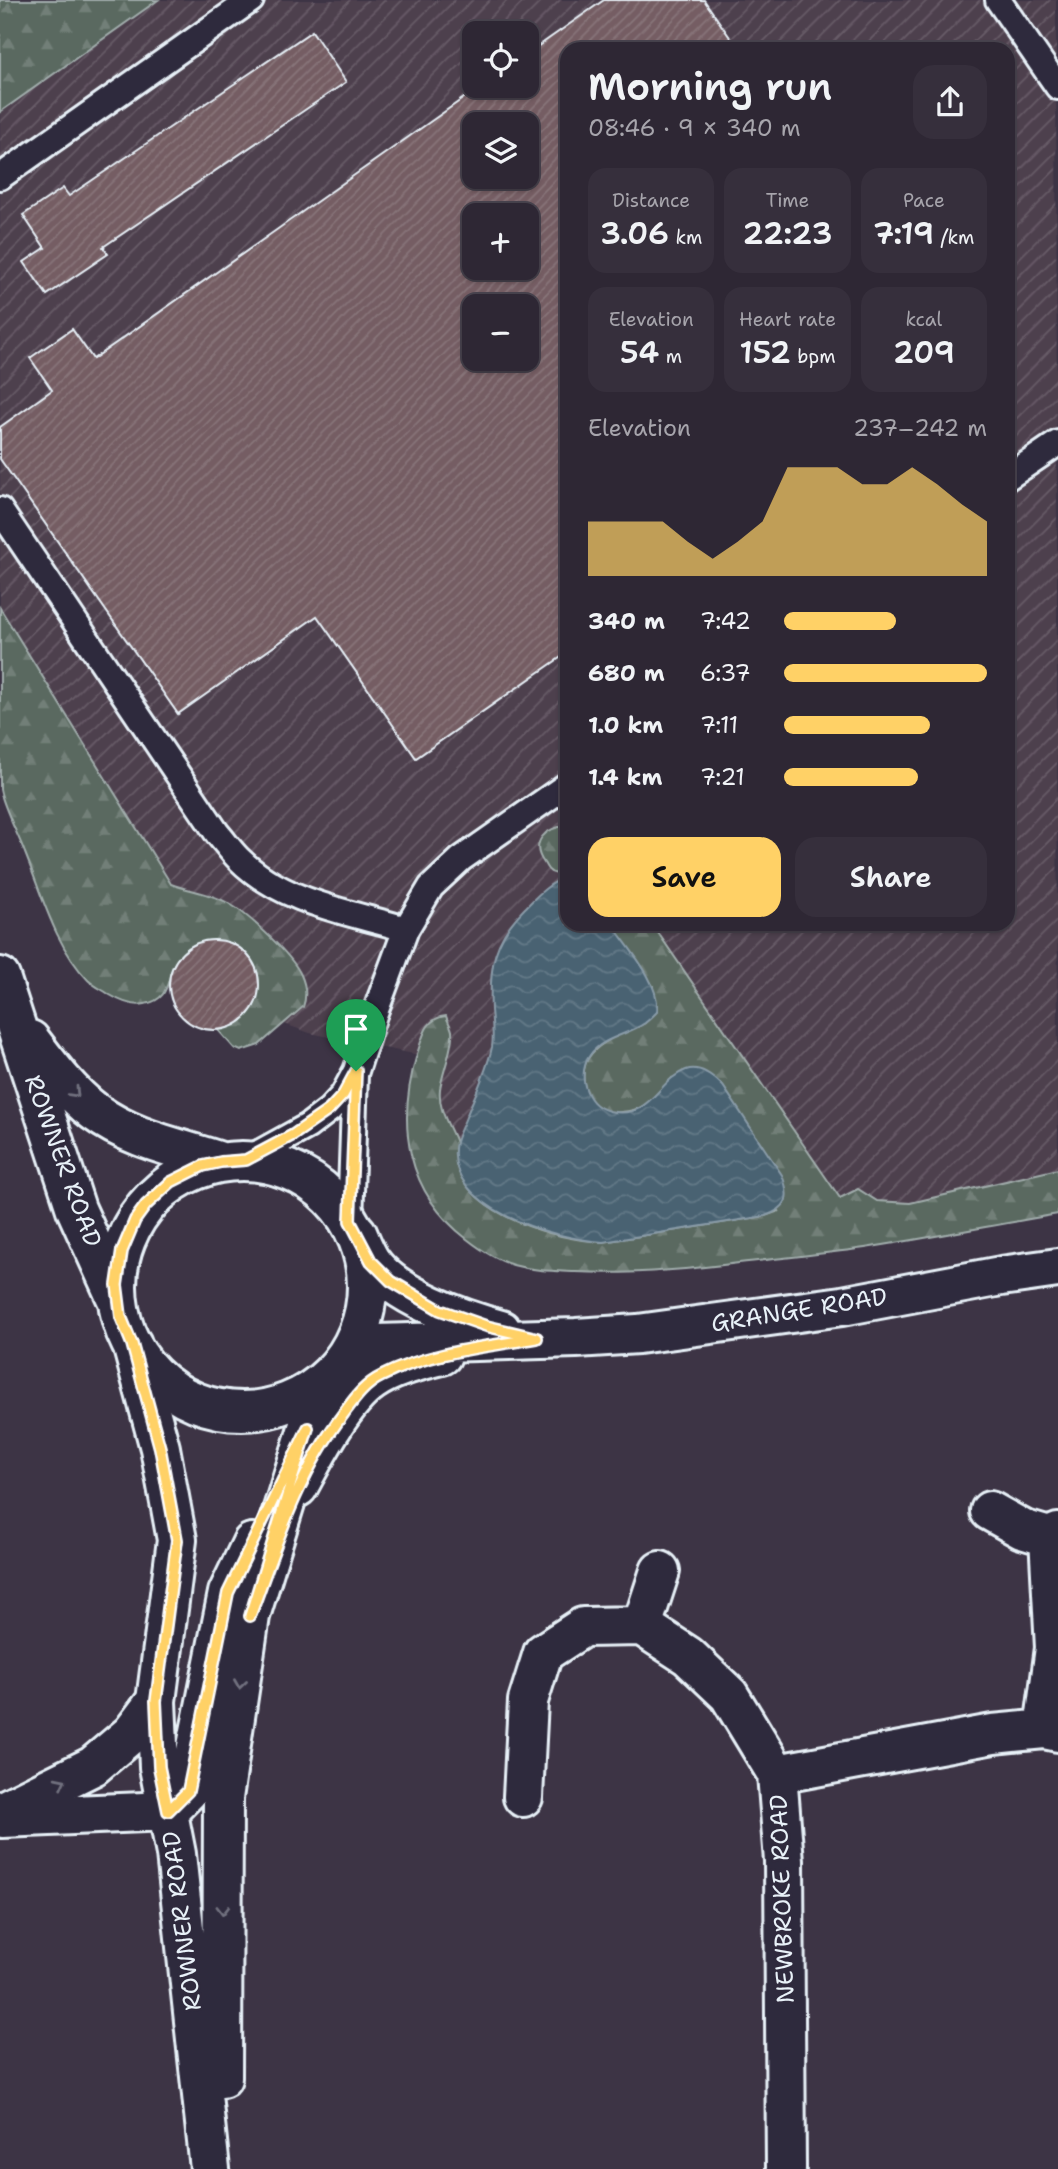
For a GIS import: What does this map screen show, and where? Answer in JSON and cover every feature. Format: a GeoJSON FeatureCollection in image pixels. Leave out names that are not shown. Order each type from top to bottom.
{"type":"FeatureCollection","features":[{"type":"Feature","properties":{"kind":"main road","name":"ROWNER ROAD"},"geometry":{"type":"LineString","coordinates":[[0,976],[29,1040],[88,1106],[122,1128],[151,1140],[233,1161]]}},
{"type":"Feature","properties":{"kind":"main road","name":"ROWNER ROAD"},"geometry":{"type":"LineString","coordinates":[[0,976],[76,1209],[118,1302]]}},
{"type":"Feature","properties":{"kind":"main road"},"geometry":{"type":"LineString","coordinates":[[233,1161],[271,1163],[307,1178],[334,1199],[353,1227],[367,1266],[367,1299],[359,1332],[339,1365],[321,1383],[293,1401],[262,1410],[232,1411],[203,1405],[177,1393],[155,1376],[132,1344],[118,1302],[117,1285],[122,1251],[127,1235],[141,1213],[171,1182],[203,1166],[233,1161]]}},
{"type":"Feature","properties":{"kind":"main road","name":"GRANGE ROAD"},"geometry":{"type":"LineString","coordinates":[[353,1227],[375,1266],[410,1293],[459,1318],[537,1338]]}},
{"type":"Feature","properties":{"kind":"main road","name":"GRANGE ROAD"},"geometry":{"type":"LineString","coordinates":[[339,1365],[363,1349],[378,1344],[576,1338],[652,1332],[842,1306],[1058,1268]]}},
{"type":"Feature","properties":{"kind":"main road","name":"GRANGE ROAD"},"geometry":{"type":"LineString","coordinates":[[250,1616],[298,1488],[333,1427],[360,1392],[380,1376],[408,1365],[457,1352],[537,1338]]}},
{"type":"Feature","properties":{"kind":"main road","name":"ROWNER ROAD"},"geometry":{"type":"LineString","coordinates":[[132,1344],[160,1448],[177,1540],[156,1701],[159,1767],[176,1854],[210,2169]]}},
{"type":"Feature","properties":{"kind":"main road","name":"ROWNER ROAD"},"geometry":{"type":"LineString","coordinates":[[221,2169],[223,1798],[250,1616],[308,1428],[339,1365]]}},
{"type":"Feature","properties":{"kind":"main road"},"geometry":{"type":"LineString","coordinates":[[0,1818],[168,1811],[188,1791],[228,1593],[308,1428]]}},
{"type":"Feature","properties":{"kind":"main road","name":"NEWBROKE ROAD"},"geometry":{"type":"LineString","coordinates":[[786,2169],[784,1861],[777,1774],[993,1734],[1051,1730],[1055,1648],[1054,1535],[1022,1529],[990,1511]]}},
{"type":"Feature","properties":{"kind":"main road"},"geometry":{"type":"LineString","coordinates":[[642,1626],[660,1571]]}},
{"type":"Feature","properties":{"kind":"main road"},"geometry":{"type":"LineString","coordinates":[[523,1797],[527,1701],[543,1653],[583,1628],[642,1626],[688,1656],[729,1695],[777,1774]]}},
{"type":"Feature","properties":{"kind":"main road"},"geometry":{"type":"LineString","coordinates":[[0,1812],[93,1766],[132,1733],[156,1701]]}},
{"type":"Feature","properties":{"kind":"lane"},"geometry":{"type":"LineString","coordinates":[[0,177],[251,0]]}},
{"type":"Feature","properties":{"kind":"lane"},"geometry":{"type":"LineString","coordinates":[[998,0],[1058,87]]}},
{"type":"Feature","properties":{"kind":"lane"},"geometry":{"type":"LineString","coordinates":[[1015,472],[1058,443]]}},
{"type":"Feature","properties":{"kind":"lane"},"geometry":{"type":"LineString","coordinates":[[0,510],[217,833],[238,858],[271,884],[297,896],[345,913],[406,929]]}},
{"type":"Feature","properties":{"kind":"lane"},"geometry":{"type":"LineString","coordinates":[[233,1161],[320,1117],[343,1095],[356,1071],[406,929],[431,887],[447,870],[560,790]]}},
{"type":"Feature","properties":{"kind":"lane"},"geometry":{"type":"LineString","coordinates":[[353,1227],[356,1071]]}},
{"type":"Feature","properties":{"kind":"shaded area"},"geometry":{"type":"Polygon","coordinates":[[[0,0],[1056,0],[1058,1196],[601,1274],[468,1213],[419,1055],[310,1033],[169,986],[162,996],[145,1004],[130,1004],[89,981],[0,787],[0,0]]]}},
{"type":"Feature","properties":{"kind":"green space"},"geometry":{"type":"Polygon","coordinates":[[[0,0],[158,0],[0,112],[0,0]]]}},
{"type":"Feature","properties":{"kind":"green space"},"geometry":{"type":"Polygon","coordinates":[[[0,608],[171,884],[214,897],[237,908],[269,936],[289,957],[301,975],[305,987],[303,1007],[259,1045],[241,1051],[234,1048],[218,1030],[233,1025],[245,1016],[258,991],[255,965],[233,945],[208,941],[184,951],[174,965],[163,994],[153,1002],[140,1005],[122,1001],[93,984],[67,952],[50,920],[0,789],[0,608]]]}},
{"type":"Feature","properties":{"kind":"green space"},"geometry":{"type":"Polygon","coordinates":[[[559,827],[560,874],[548,870],[538,848],[542,837],[559,827]]]}},
{"type":"Feature","properties":{"kind":"green space"},"geometry":{"type":"Polygon","coordinates":[[[617,931],[657,931],[840,1198],[858,1189],[877,1201],[910,1203],[1058,1169],[1058,1214],[865,1248],[658,1271],[597,1273],[536,1270],[507,1263],[483,1251],[446,1220],[430,1200],[411,1156],[407,1106],[417,1054],[429,1024],[446,1016],[452,1037],[440,1096],[444,1116],[456,1143],[457,1167],[466,1184],[498,1212],[540,1230],[603,1242],[765,1216],[779,1211],[672,1078],[649,1103],[628,1111],[602,1110],[588,1095],[584,1073],[588,1059],[604,1043],[645,1023],[653,986],[617,931]]]}},
{"type":"Feature","properties":{"kind":"water"},"geometry":{"type":"Polygon","coordinates":[[[560,880],[560,931],[617,931],[649,978],[657,1001],[657,1012],[646,1022],[602,1044],[590,1055],[584,1078],[591,1099],[596,1105],[609,1111],[623,1113],[644,1105],[676,1075],[686,1070],[706,1072],[723,1086],[782,1175],[787,1196],[779,1209],[765,1216],[603,1242],[558,1235],[532,1227],[506,1216],[484,1202],[466,1185],[456,1165],[456,1142],[492,1047],[491,980],[495,955],[514,920],[560,880]]]}},
{"type":"Feature","properties":{"kind":"building"},"geometry":{"type":"Polygon","coordinates":[[[604,0],[704,0],[733,42],[560,42],[560,658],[416,758],[317,616],[178,714],[0,459],[0,427],[52,390],[30,358],[72,329],[93,359],[464,98],[539,98],[539,46],[604,0]]]}},
{"type":"Feature","properties":{"kind":"building"},"geometry":{"type":"Polygon","coordinates":[[[312,31],[346,82],[103,247],[108,254],[47,295],[24,262],[45,248],[23,215],[63,188],[69,196],[312,31]]]}},
{"type":"Feature","properties":{"kind":"building"},"geometry":{"type":"Polygon","coordinates":[[[214,940],[231,944],[246,953],[255,968],[259,985],[255,1002],[246,1017],[231,1026],[214,1030],[197,1026],[182,1017],[173,1002],[169,985],[173,968],[182,953],[197,944],[214,940]]]}},
{"type":"Feature","properties":{"kind":"route"},"geometry":{"type":"LineString","coordinates":[[356,1071],[350,1221],[371,1261],[391,1281],[440,1310],[486,1326],[537,1338],[457,1352],[408,1365],[380,1376],[360,1392],[333,1427],[298,1488],[250,1616],[308,1428],[228,1593],[188,1791],[168,1811],[159,1767],[156,1701],[177,1540],[160,1448],[118,1302],[117,1285],[122,1251],[135,1220],[146,1205],[171,1182],[203,1166],[246,1160],[293,1135],[329,1110],[343,1095],[356,1071]]}}]}
